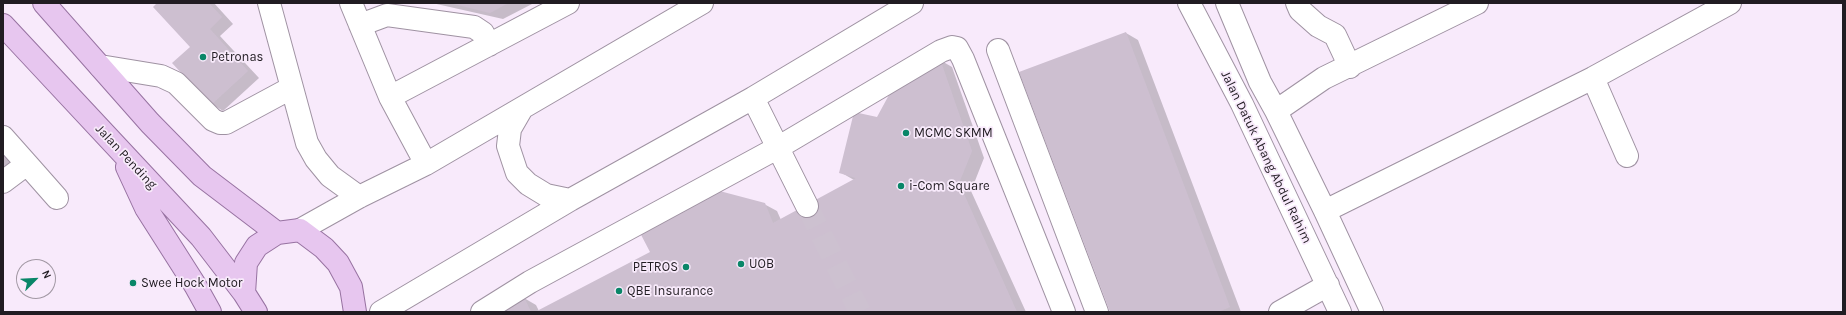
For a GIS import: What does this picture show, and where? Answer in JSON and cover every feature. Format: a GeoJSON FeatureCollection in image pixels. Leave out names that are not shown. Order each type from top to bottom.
{"type":"FeatureCollection","features":[{"type":"Feature","properties":{"kind":"main road"},"geometry":{"type":"LineString","coordinates":[[44,3],[150,123],[202,176],[277,233]]}},
{"type":"Feature","properties":{"kind":"main road","name":"Jalan Pending"},"geometry":{"type":"LineString","coordinates":[[3,25],[118,150],[202,237],[244,293],[256,312]]}},
{"type":"Feature","properties":{"kind":"main road"},"geometry":{"type":"LineString","coordinates":[[118,150],[146,208],[195,285],[210,312]]}},
{"type":"Feature","properties":{"kind":"main road"},"geometry":{"type":"LineString","coordinates":[[244,293],[246,263],[257,246],[277,233],[300,230],[324,248],[338,263],[351,287],[355,312]]}},
{"type":"Feature","properties":{"kind":"street"},"geometry":{"type":"LineString","coordinates":[[269,3],[307,143],[316,159],[330,176],[359,197]]}},
{"type":"Feature","properties":{"kind":"street"},"geometry":{"type":"LineString","coordinates":[[351,3],[390,97],[426,164]]}},
{"type":"Feature","properties":{"kind":"street"},"geometry":{"type":"LineString","coordinates":[[390,97],[568,3]]}},
{"type":"Feature","properties":{"kind":"street"},"geometry":{"type":"LineString","coordinates":[[300,230],[359,197],[426,164],[521,110],[702,3]]}},
{"type":"Feature","properties":{"kind":"street"},"geometry":{"type":"LineString","coordinates":[[382,312],[570,200],[753,98],[912,3]]}},
{"type":"Feature","properties":{"kind":"street"},"geometry":{"type":"LineString","coordinates":[[1178,3],[1200,25]]}},
{"type":"Feature","properties":{"kind":"street","name":"Jalan Datuk Abang Abdul Rahim"},"geometry":{"type":"LineString","coordinates":[[1189,3],[1242,104],[1340,312]]}},
{"type":"Feature","properties":{"kind":"street"},"geometry":{"type":"LineString","coordinates":[[1217,3],[1276,111],[1372,312]]}},
{"type":"Feature","properties":{"kind":"street"},"geometry":{"type":"LineString","coordinates":[[1227,3],[1260,82]]}},
{"type":"Feature","properties":{"kind":"street"},"geometry":{"type":"LineString","coordinates":[[1297,3],[1300,10],[1318,26],[1335,35],[1350,67]]}},
{"type":"Feature","properties":{"kind":"street"},"geometry":{"type":"LineString","coordinates":[[1276,111],[1324,78],[1350,67],[1477,3]]}},
{"type":"Feature","properties":{"kind":"street"},"geometry":{"type":"LineString","coordinates":[[1325,211],[1593,78],[1730,3]]}},
{"type":"Feature","properties":{"kind":"street"},"geometry":{"type":"LineString","coordinates":[[360,25],[386,15],[474,27],[483,33],[489,45]]}},
{"type":"Feature","properties":{"kind":"street"},"geometry":{"type":"LineString","coordinates":[[482,312],[530,282],[779,146],[941,51],[952,47],[957,48],[1064,312]]}},
{"type":"Feature","properties":{"kind":"street"},"geometry":{"type":"LineString","coordinates":[[998,50],[1097,312]]}},
{"type":"Feature","properties":{"kind":"street"},"geometry":{"type":"LineString","coordinates":[[100,66],[161,76],[176,83],[213,120],[220,123],[226,123],[291,88]]}},
{"type":"Feature","properties":{"kind":"street"},"geometry":{"type":"LineString","coordinates":[[1593,78],[1627,156]]}},
{"type":"Feature","properties":{"kind":"street"},"geometry":{"type":"LineString","coordinates":[[753,98],[779,146],[807,206]]}},
{"type":"Feature","properties":{"kind":"street"},"geometry":{"type":"LineString","coordinates":[[521,110],[510,129],[508,146],[517,173],[528,184],[546,195],[570,200]]}},
{"type":"Feature","properties":{"kind":"street"},"geometry":{"type":"LineString","coordinates":[[3,138],[57,198]]}},
{"type":"Feature","properties":{"kind":"street"},"geometry":{"type":"LineString","coordinates":[[3,182],[27,164]]}},
{"type":"Feature","properties":{"kind":"street"},"geometry":{"type":"LineString","coordinates":[[1280,312],[1328,286]]}},
{"type":"Feature","properties":{"kind":"building"},"geometry":{"type":"Polygon","coordinates":[[[157,3],[209,3],[222,17],[210,29],[248,71],[211,105],[172,63],[190,47],[153,7],[157,3]]]}},
{"type":"Feature","properties":{"kind":"building"},"geometry":{"type":"Polygon","coordinates":[[[450,3],[508,3],[490,13],[450,3]]]}},
{"type":"Feature","properties":{"kind":"building"},"geometry":{"type":"Polygon","coordinates":[[[1126,32],[1230,307],[1218,312],[1110,312],[1019,72],[1126,32]]]}},
{"type":"Feature","properties":{"kind":"building","name":"i-Com Square"},"geometry":{"type":"Polygon","coordinates":[[[940,59],[972,151],[959,183],[1017,312],[535,312],[650,252],[638,229],[712,189],[765,203],[773,223],[856,178],[839,173],[854,112],[877,117],[896,82],[940,59]]]}},
{"type":"Feature","properties":{"kind":"building"},"geometry":{"type":"Polygon","coordinates":[[[524,297],[531,312],[499,312],[524,297]]]}},
{"type":"Feature","properties":{"kind":"tunnel"},"geometry":{"type":"LineString","coordinates":[[807,206],[860,312]]}},
{"type":"Feature","properties":{"kind":"place","name":"Petronas"},"geometry":{"type":"Point","coordinates":[203,57]}},
{"type":"Feature","properties":{"kind":"place","name":"MCMC SKMM"},"geometry":{"type":"Point","coordinates":[906,133]}},
{"type":"Feature","properties":{"kind":"place","name":"i-Com Square"},"geometry":{"type":"Point","coordinates":[901,186]}},
{"type":"Feature","properties":{"kind":"place","name":"UOB"},"geometry":{"type":"Point","coordinates":[741,264]}},
{"type":"Feature","properties":{"kind":"place","name":"PETROS"},"geometry":{"type":"Point","coordinates":[686,267]}},
{"type":"Feature","properties":{"kind":"place","name":"Swee Hock Motor"},"geometry":{"type":"Point","coordinates":[133,283]}},
{"type":"Feature","properties":{"kind":"place","name":"QBE Insurance"},"geometry":{"type":"Point","coordinates":[619,291]}}]}
